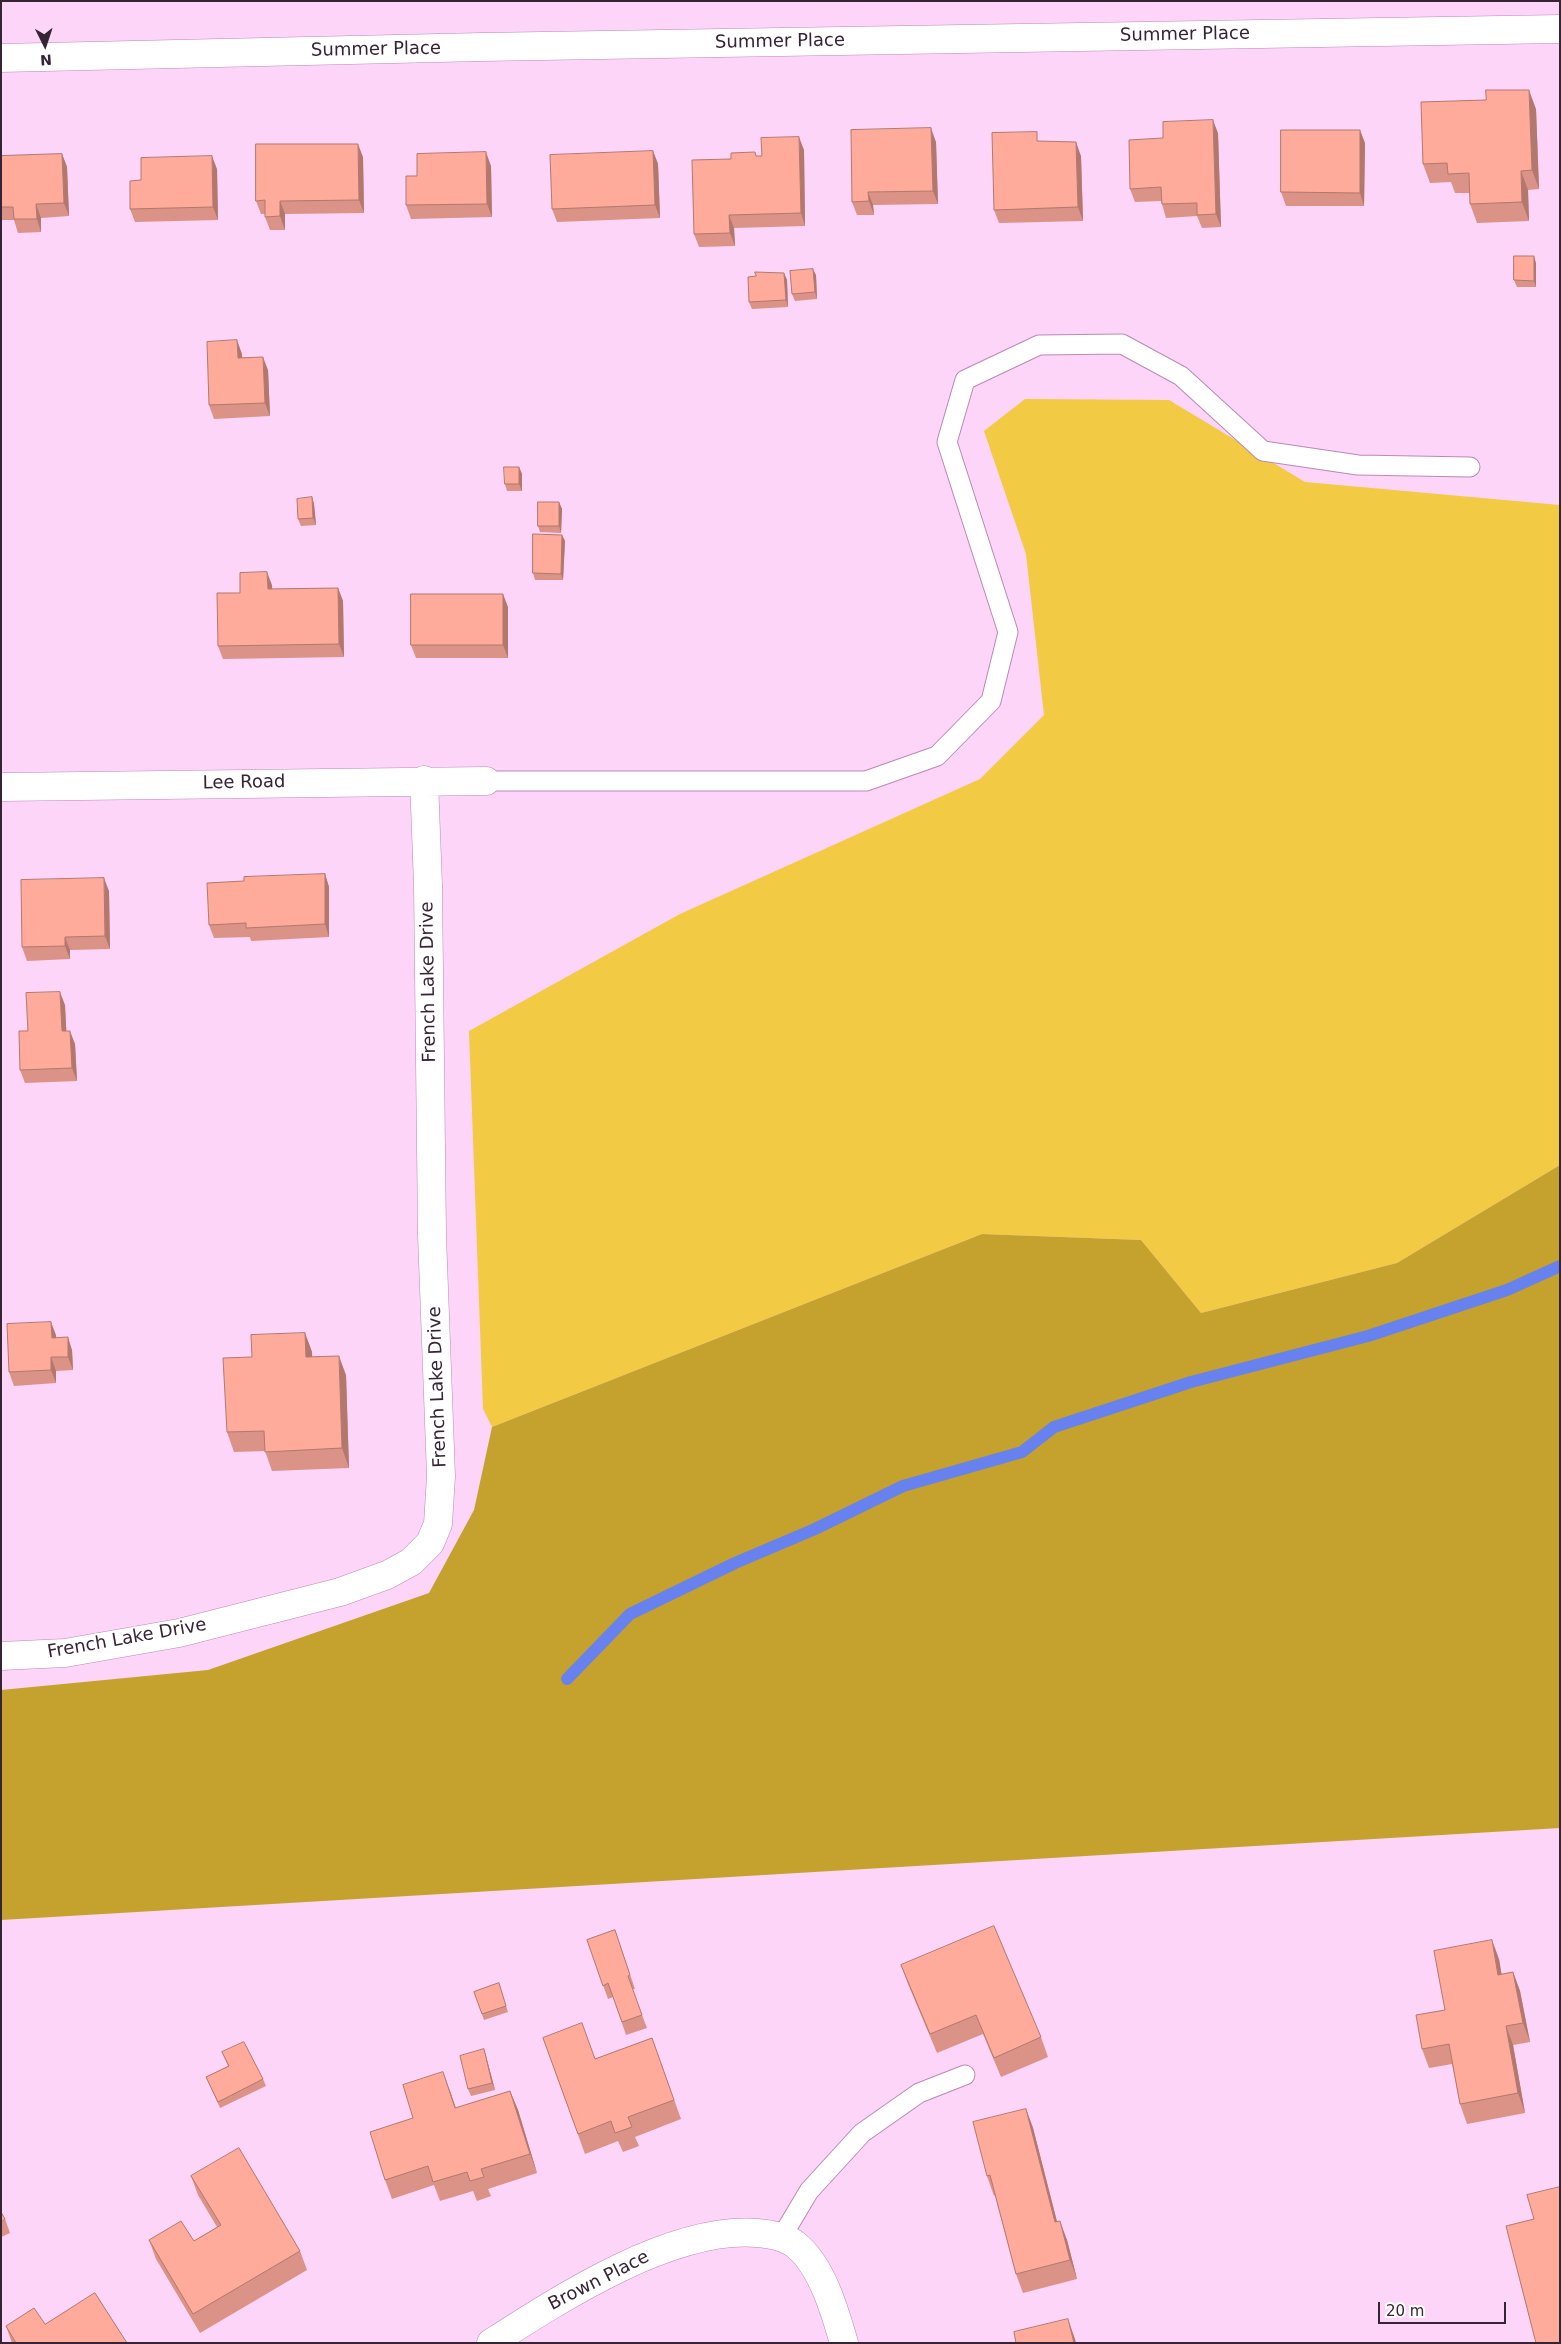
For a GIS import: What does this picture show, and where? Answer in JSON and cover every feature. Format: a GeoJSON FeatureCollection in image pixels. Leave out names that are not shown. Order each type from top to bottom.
{"type":"FeatureCollection","features":[{"type":"Feature","properties":{"kind":"street","name":"Summer Place"},"geometry":{"type":"LineString","coordinates":[[1,58],[492,47],[1560,29]]}},
{"type":"Feature","properties":{"kind":"street","name":"French Lake Drive"},"geometry":{"type":"LineString","coordinates":[[1,1656],[65,1652],[169,1634],[331,1595],[387,1576],[411,1562],[430,1544],[438,1524],[442,1476],[432,1235],[428,885],[424,780]]}},
{"type":"Feature","properties":{"kind":"street","name":"Lee Road"},"geometry":{"type":"LineString","coordinates":[[1,787],[486,780]]}},
{"type":"Feature","properties":{"kind":"street","name":"Brown Place"},"geometry":{"type":"LineString","coordinates":[[491,2343],[536,2313],[639,2258],[702,2237],[741,2232],[777,2236]]}},
{"type":"Feature","properties":{"kind":"street"},"geometry":{"type":"LineString","coordinates":[[777,2236],[796,2244],[814,2264],[837,2318],[844,2343]]}},
{"type":"Feature","properties":{"kind":"lane"},"geometry":{"type":"LineString","coordinates":[[486,780],[866,781],[937,756],[991,701],[1008,632],[948,442],[965,380],[1039,345],[1122,344],[1182,376],[1263,452],[1358,465],[1470,468]]}},
{"type":"Feature","properties":{"kind":"lane"},"geometry":{"type":"LineString","coordinates":[[777,2236],[809,2191],[862,2134],[919,2093],[965,2075]]}},
{"type":"Feature","properties":{"kind":"shaded area"},"geometry":{"type":"Polygon","coordinates":[[[1025,399],[1169,400],[1305,482],[1560,505],[1560,1165],[1397,1263],[1201,1313],[1141,1240],[982,1234],[492,1427],[483,1409],[469,1031],[680,914],[980,779],[1044,715],[1026,554],[984,431],[1025,399]]]}},
{"type":"Feature","properties":{"kind":"shaded area"},"geometry":{"type":"Polygon","coordinates":[[[1560,1165],[1560,1828],[1,1920],[1,1690],[208,1670],[429,1593],[474,1510],[492,1427],[982,1234],[1141,1240],[1201,1313],[1397,1263],[1560,1165]]]}},
{"type":"Feature","properties":{"kind":"building"},"geometry":{"type":"Polygon","coordinates":[[[1486,90],[1529,90],[1532,170],[1521,171],[1522,202],[1470,204],[1469,173],[1448,174],[1447,163],[1423,164],[1421,102],[1486,100],[1486,90]]]}},
{"type":"Feature","properties":{"kind":"building"},"geometry":{"type":"Polygon","coordinates":[[[1213,120],[1216,214],[1197,215],[1197,203],[1162,204],[1161,187],[1130,189],[1129,140],[1163,138],[1163,122],[1213,120]]]}},
{"type":"Feature","properties":{"kind":"building"},"geometry":{"type":"Polygon","coordinates":[[[931,128],[933,191],[868,192],[869,201],[852,202],[851,130],[931,128]]]}},
{"type":"Feature","properties":{"kind":"building"},"geometry":{"type":"Polygon","coordinates":[[[1281,130],[1360,130],[1360,193],[1281,192],[1281,130]]]}},
{"type":"Feature","properties":{"kind":"building"},"geometry":{"type":"Polygon","coordinates":[[[1037,132],[1037,141],[1076,142],[1078,207],[994,210],[992,133],[1037,132]]]}},
{"type":"Feature","properties":{"kind":"building"},"geometry":{"type":"Polygon","coordinates":[[[799,137],[801,213],[729,215],[730,233],[694,234],[692,160],[731,159],[731,153],[755,152],[756,156],[762,156],[761,138],[799,137]]]}},
{"type":"Feature","properties":{"kind":"building"},"geometry":{"type":"Polygon","coordinates":[[[256,144],[358,144],[359,200],[280,201],[280,216],[265,217],[265,200],[256,201],[256,144]]]}},
{"type":"Feature","properties":{"kind":"building"},"geometry":{"type":"Polygon","coordinates":[[[653,151],[655,205],[552,209],[550,155],[653,151]]]}},
{"type":"Feature","properties":{"kind":"building"},"geometry":{"type":"Polygon","coordinates":[[[486,152],[487,204],[406,205],[406,176],[417,176],[417,154],[486,152]]]}},
{"type":"Feature","properties":{"kind":"building"},"geometry":{"type":"Polygon","coordinates":[[[62,154],[64,203],[36,204],[37,219],[14,219],[13,207],[1,207],[1,156],[62,154]]]}},
{"type":"Feature","properties":{"kind":"building"},"geometry":{"type":"Polygon","coordinates":[[[212,156],[213,207],[130,209],[130,181],[141,180],[141,158],[212,156]]]}},
{"type":"Feature","properties":{"kind":"building"},"geometry":{"type":"Polygon","coordinates":[[[1514,256],[1534,256],[1534,281],[1514,280],[1514,256]]]}},
{"type":"Feature","properties":{"kind":"building"},"geometry":{"type":"Polygon","coordinates":[[[813,269],[815,292],[792,294],[790,271],[813,269]]]}},
{"type":"Feature","properties":{"kind":"building"},"geometry":{"type":"Polygon","coordinates":[[[755,272],[784,273],[786,300],[749,302],[748,277],[756,276],[755,272]]]}},
{"type":"Feature","properties":{"kind":"building"},"geometry":{"type":"Polygon","coordinates":[[[237,340],[238,358],[263,357],[265,403],[209,405],[207,342],[237,340]]]}},
{"type":"Feature","properties":{"kind":"building"},"geometry":{"type":"Polygon","coordinates":[[[504,467],[519,467],[519,484],[505,484],[504,467]]]}},
{"type":"Feature","properties":{"kind":"building"},"geometry":{"type":"Polygon","coordinates":[[[312,497],[313,518],[298,519],[297,499],[312,497]]]}},
{"type":"Feature","properties":{"kind":"building"},"geometry":{"type":"Polygon","coordinates":[[[538,502],[559,502],[559,526],[538,526],[538,502]]]}},
{"type":"Feature","properties":{"kind":"building"},"geometry":{"type":"Polygon","coordinates":[[[533,534],[562,535],[561,574],[533,573],[533,534]]]}},
{"type":"Feature","properties":{"kind":"building"},"geometry":{"type":"Polygon","coordinates":[[[267,572],[268,589],[338,588],[339,644],[218,646],[217,593],[240,593],[240,573],[267,572]]]}},
{"type":"Feature","properties":{"kind":"building"},"geometry":{"type":"Polygon","coordinates":[[[411,594],[503,594],[503,645],[411,645],[411,594]]]}},
{"type":"Feature","properties":{"kind":"building"},"geometry":{"type":"Polygon","coordinates":[[[325,874],[325,924],[246,928],[246,923],[209,925],[207,883],[244,881],[244,877],[325,874]]]}},
{"type":"Feature","properties":{"kind":"building"},"geometry":{"type":"Polygon","coordinates":[[[104,878],[105,936],[65,937],[65,946],[22,947],[21,880],[104,878]]]}},
{"type":"Feature","properties":{"kind":"building"},"geometry":{"type":"Polygon","coordinates":[[[60,992],[62,1031],[70,1031],[72,1068],[20,1070],[19,1031],[28,1031],[26,993],[60,992]]]}},
{"type":"Feature","properties":{"kind":"building"},"geometry":{"type":"Polygon","coordinates":[[[51,1322],[52,1338],[68,1337],[68,1357],[51,1357],[51,1370],[9,1372],[7,1324],[51,1322]]]}},
{"type":"Feature","properties":{"kind":"building"},"geometry":{"type":"Polygon","coordinates":[[[305,1333],[306,1357],[339,1356],[342,1448],[265,1452],[264,1431],[227,1432],[223,1358],[252,1357],[251,1335],[305,1333]]]}},
{"type":"Feature","properties":{"kind":"building"},"geometry":{"type":"Polygon","coordinates":[[[994,1926],[1041,2037],[994,2058],[976,2015],[930,2034],[901,1965],[994,1926]]]}},
{"type":"Feature","properties":{"kind":"building"},"geometry":{"type":"Polygon","coordinates":[[[615,1930],[630,1975],[628,1976],[642,2015],[622,2022],[608,1983],[603,1986],[587,1940],[615,1930]]]}},
{"type":"Feature","properties":{"kind":"building"},"geometry":{"type":"Polygon","coordinates":[[[1492,1940],[1498,1975],[1513,1972],[1523,2023],[1506,2026],[1518,2093],[1460,2104],[1449,2044],[1422,2049],[1416,2015],[1445,2010],[1434,1951],[1492,1940]]]}},
{"type":"Feature","properties":{"kind":"building"},"geometry":{"type":"Polygon","coordinates":[[[499,1983],[506,2006],[482,2014],[474,1992],[499,1983]]]}},
{"type":"Feature","properties":{"kind":"building"},"geometry":{"type":"Polygon","coordinates":[[[582,2023],[595,2059],[652,2038],[674,2100],[628,2117],[632,2127],[615,2133],[611,2121],[578,2134],[543,2038],[582,2023]]]}},
{"type":"Feature","properties":{"kind":"building"},"geometry":{"type":"Polygon","coordinates":[[[244,2042],[263,2079],[218,2102],[206,2077],[229,2066],[222,2052],[244,2042]]]}},
{"type":"Feature","properties":{"kind":"building"},"geometry":{"type":"Polygon","coordinates":[[[484,2049],[492,2083],[468,2089],[460,2056],[484,2049]]]}},
{"type":"Feature","properties":{"kind":"building"},"geometry":{"type":"Polygon","coordinates":[[[443,2072],[455,2108],[510,2091],[530,2154],[481,2169],[484,2177],[470,2181],[467,2172],[433,2182],[428,2166],[385,2180],[370,2132],[413,2118],[403,2085],[443,2072]]]}},
{"type":"Feature","properties":{"kind":"building"},"geometry":{"type":"Polygon","coordinates":[[[1026,2109],[1055,2222],[1060,2221],[1070,2260],[1016,2274],[990,2175],[987,2176],[973,2122],[1026,2109]]]}},
{"type":"Feature","properties":{"kind":"building"},"geometry":{"type":"Polygon","coordinates":[[[239,2148],[300,2251],[193,2314],[149,2240],[181,2221],[194,2241],[221,2225],[191,2176],[239,2148]]]}},
{"type":"Feature","properties":{"kind":"building"},"geometry":{"type":"Polygon","coordinates":[[[1560,2187],[1560,2343],[1536,2343],[1506,2226],[1534,2219],[1527,2195],[1560,2187]]]}},
{"type":"Feature","properties":{"kind":"building"},"geometry":{"type":"Polygon","coordinates":[[[1,2212],[5,2219],[1,2222],[1,2212]]]}},
{"type":"Feature","properties":{"kind":"building"},"geometry":{"type":"Polygon","coordinates":[[[95,2293],[127,2343],[16,2343],[6,2326],[34,2308],[45,2324],[95,2293]]]}},
{"type":"Feature","properties":{"kind":"building"},"geometry":{"type":"Polygon","coordinates":[[[1068,2319],[1074,2343],[1016,2343],[1014,2332],[1068,2319]]]}},
{"type":"Feature","properties":{"kind":"waterway"},"geometry":{"type":"LineString","coordinates":[[567,1679],[630,1614],[735,1563],[815,1529],[903,1486],[1022,1452],[1054,1427],[1191,1382],[1368,1336],[1507,1290],[1560,1266]]}}]}
